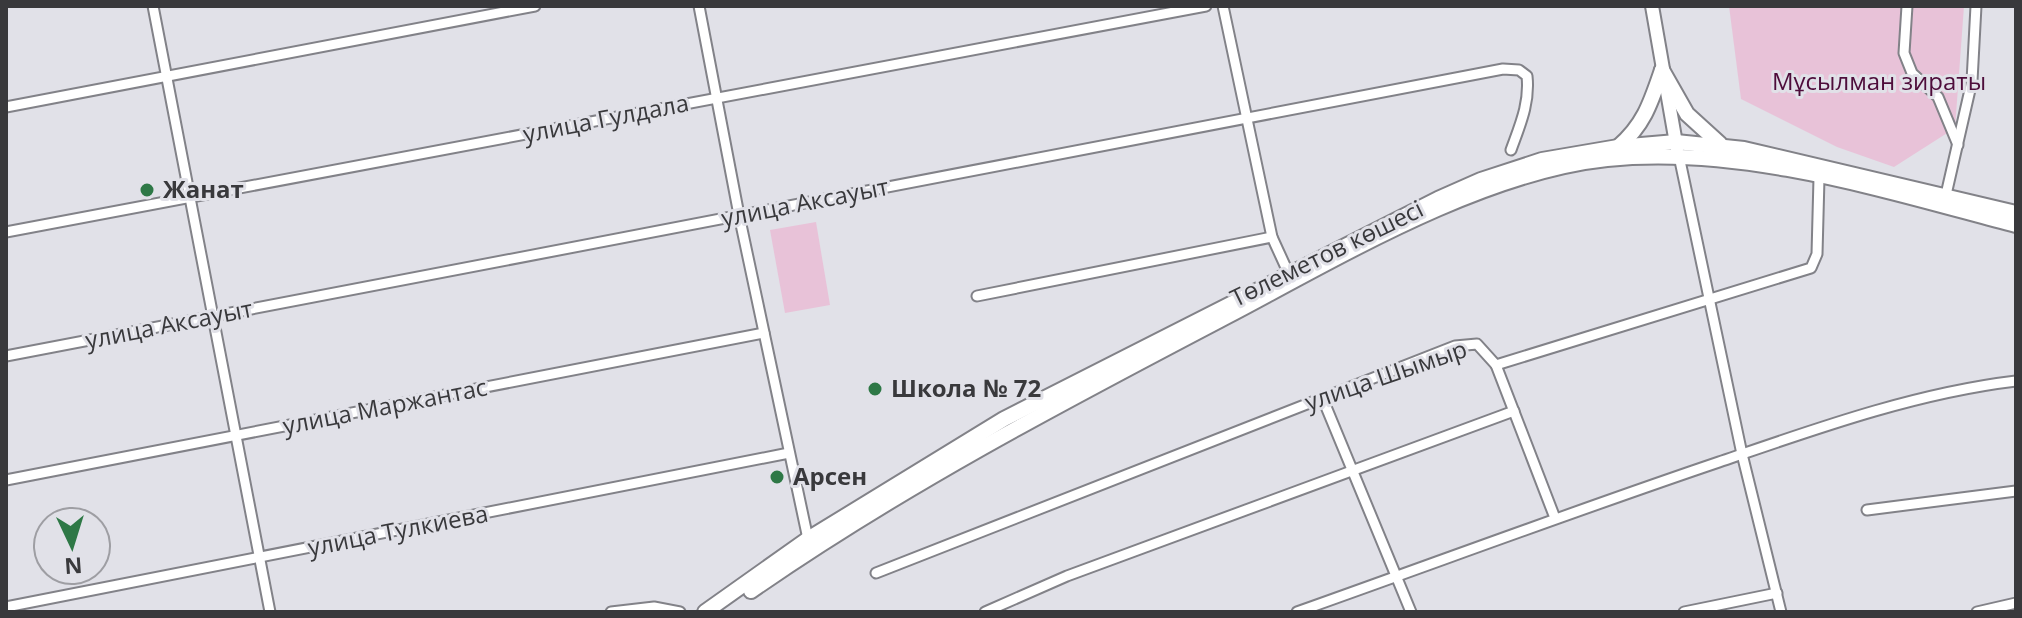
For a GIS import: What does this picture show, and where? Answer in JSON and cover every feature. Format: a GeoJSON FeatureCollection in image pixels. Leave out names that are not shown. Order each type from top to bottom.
{"type":"FeatureCollection","features":[{"type":"Feature","properties":{"kind":"main road"},"geometry":{"type":"LineString","coordinates":[[1652,6],[1677,149]]}},
{"type":"Feature","properties":{"kind":"main road"},"geometry":{"type":"LineString","coordinates":[[1662,70],[1687,114],[1722,145]]}},
{"type":"Feature","properties":{"kind":"main road"},"geometry":{"type":"LineString","coordinates":[[1618,147],[1638,128],[1646,115],[1662,70]]}},
{"type":"Feature","properties":{"kind":"main road","name":"Төлеметов көшесі"},"geometry":{"type":"LineString","coordinates":[[721,612],[811,550],[1010,430],[1382,237],[1484,190],[1545,170],[1722,145],[1945,201],[2016,225]]}},
{"type":"Feature","properties":{"kind":"main road","name":"Төлеметов көшесі"},"geometry":{"type":"LineString","coordinates":[[705,612],[808,539],[1016,413],[1288,272],[1481,180],[1542,160],[1618,147],[1677,149],[2016,213]]}},
{"type":"Feature","properties":{"kind":"street"},"geometry":{"type":"LineString","coordinates":[[153,6],[270,612]]}},
{"type":"Feature","properties":{"kind":"street"},"geometry":{"type":"LineString","coordinates":[[6,107],[535,6]]}},
{"type":"Feature","properties":{"kind":"street"},"geometry":{"type":"LineString","coordinates":[[699,6],[739,215],[808,539]]}},
{"type":"Feature","properties":{"kind":"street","name":"улица Гулдала"},"geometry":{"type":"LineString","coordinates":[[6,232],[1206,6]]}},
{"type":"Feature","properties":{"kind":"street"},"geometry":{"type":"LineString","coordinates":[[1223,6],[1272,237],[1288,272]]}},
{"type":"Feature","properties":{"kind":"street"},"geometry":{"type":"LineString","coordinates":[[1907,6],[1904,53],[1912,73],[1938,97],[1958,145]]}},
{"type":"Feature","properties":{"kind":"street"},"geometry":{"type":"LineString","coordinates":[[1945,201],[1972,81],[1976,6]]}},
{"type":"Feature","properties":{"kind":"street","name":"улица Аксауыт"},"geometry":{"type":"LineString","coordinates":[[6,356],[1503,69],[1519,70],[1527,76],[1528,99],[1511,150]]}},
{"type":"Feature","properties":{"kind":"street"},"geometry":{"type":"LineString","coordinates":[[1677,149],[1742,454],[1781,612]]}},
{"type":"Feature","properties":{"kind":"street","name":"улица Шымыр"},"geometry":{"type":"LineString","coordinates":[[876,573],[1322,397],[1470,343],[1486,350],[1496,365],[1811,268],[1817,254],[1819,178]]}},
{"type":"Feature","properties":{"kind":"street"},"geometry":{"type":"LineString","coordinates":[[977,296],[1272,237]]}},
{"type":"Feature","properties":{"kind":"street","name":"улица Маржантас"},"geometry":{"type":"LineString","coordinates":[[6,480],[764,333]]}},
{"type":"Feature","properties":{"kind":"street"},"geometry":{"type":"LineString","coordinates":[[1496,365],[1555,518]]}},
{"type":"Feature","properties":{"kind":"street"},"geometry":{"type":"LineString","coordinates":[[1297,612],[1555,518],[1830,425],[1982,385],[2016,381]]}},
{"type":"Feature","properties":{"kind":"street"},"geometry":{"type":"LineString","coordinates":[[1322,397],[1411,612]]}},
{"type":"Feature","properties":{"kind":"street"},"geometry":{"type":"LineString","coordinates":[[985,612],[1067,576],[1514,411]]}},
{"type":"Feature","properties":{"kind":"street","name":"улица Тулкиева"},"geometry":{"type":"LineString","coordinates":[[6,607],[789,453]]}},
{"type":"Feature","properties":{"kind":"street"},"geometry":{"type":"LineString","coordinates":[[1867,510],[2016,491]]}},
{"type":"Feature","properties":{"kind":"street"},"geometry":{"type":"LineString","coordinates":[[1684,612],[1777,593]]}},
{"type":"Feature","properties":{"kind":"street"},"geometry":{"type":"LineString","coordinates":[[1977,612],[2016,603]]}},
{"type":"Feature","properties":{"kind":"street"},"geometry":{"type":"LineString","coordinates":[[611,612],[654,607],[680,612]]}},
{"type":"Feature","properties":{"kind":"green space","name":"Мұсылман зираты"},"geometry":{"type":"Polygon","coordinates":[[[1729,6],[1964,6],[1955,128],[1894,167],[1837,147],[1741,99],[1729,6]]]}},
{"type":"Feature","properties":{"kind":"green space"},"geometry":{"type":"Polygon","coordinates":[[[816,222],[830,305],[785,313],[770,230],[816,222]]]}},
{"type":"Feature","properties":{"kind":"place","name":"Жанат"},"geometry":{"type":"Point","coordinates":[147,190]}},
{"type":"Feature","properties":{"kind":"place","name":"Школа № 72"},"geometry":{"type":"Point","coordinates":[875,389]}},
{"type":"Feature","properties":{"kind":"place","name":"Арсен"},"geometry":{"type":"Point","coordinates":[777,477]}}]}
